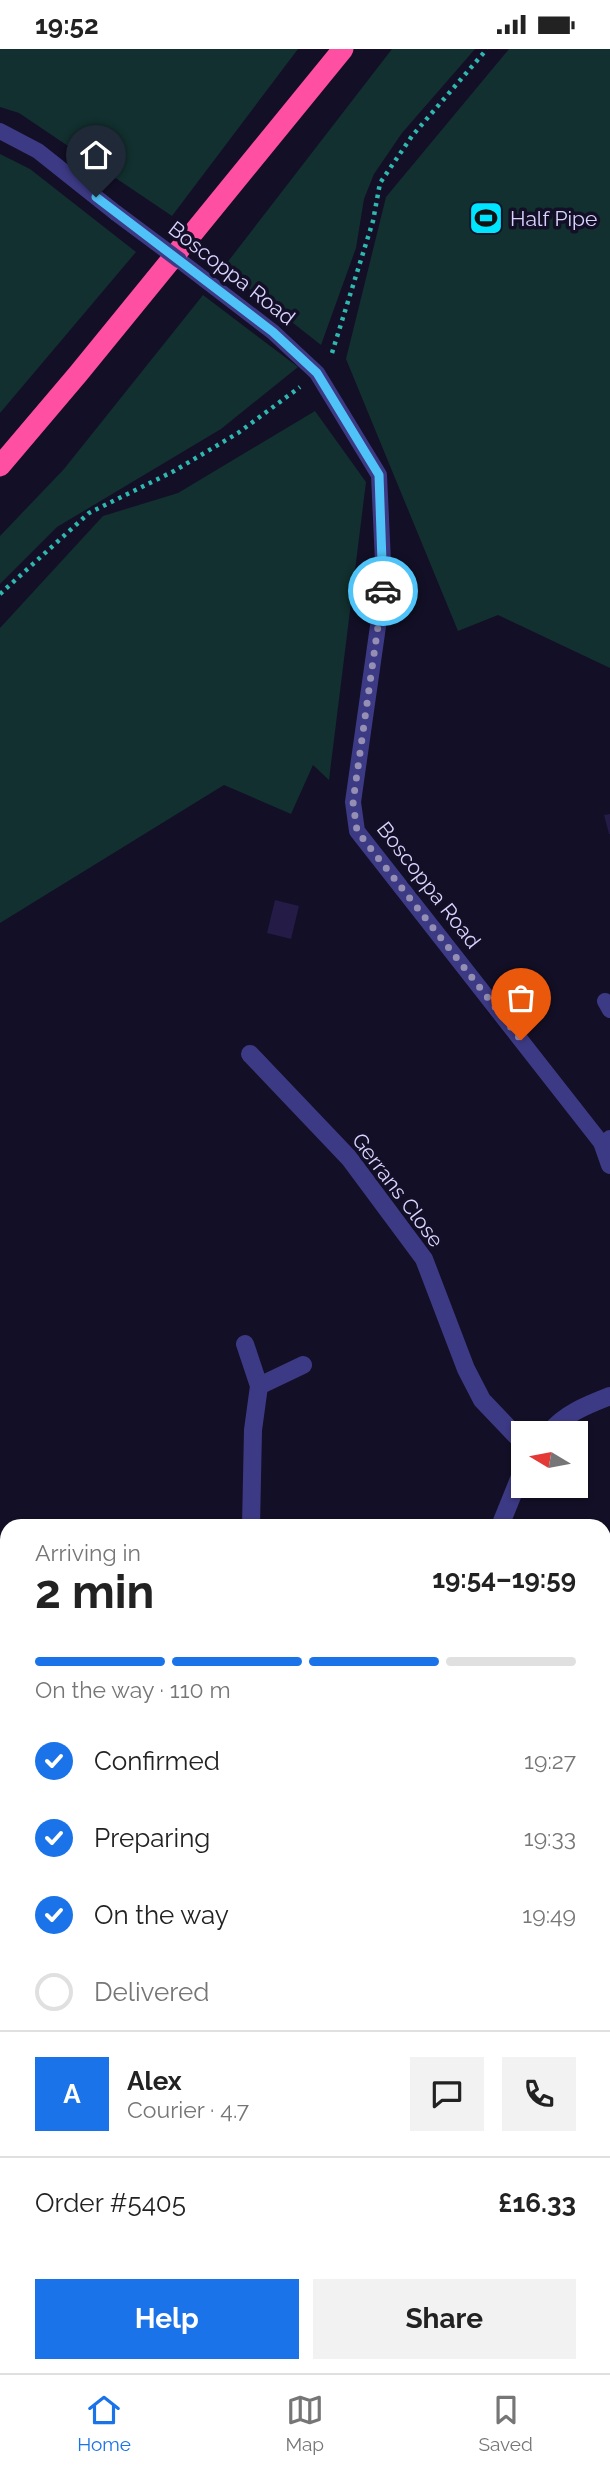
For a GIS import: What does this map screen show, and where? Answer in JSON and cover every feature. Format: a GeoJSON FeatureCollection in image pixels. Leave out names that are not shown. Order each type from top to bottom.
{"type":"FeatureCollection","features":[{"type":"Feature","properties":{"kind":"highway"},"geometry":{"type":"LineString","coordinates":[[0,466],[79,374],[343,49]]}},
{"type":"Feature","properties":{"kind":"street","name":"Gerrans Close"},"geometry":{"type":"LineString","coordinates":[[250,1053],[349,1158],[424,1259],[466,1369],[482,1400],[511,1430]]}},
{"type":"Feature","properties":{"kind":"street","name":"Boscoppa Road"},"geometry":{"type":"LineString","coordinates":[[606,1142],[610,1165]]}},
{"type":"Feature","properties":{"kind":"street"},"geometry":{"type":"LineString","coordinates":[[245,1344],[259,1386],[253,1430],[251,1519]]}},
{"type":"Feature","properties":{"kind":"street"},"geometry":{"type":"LineString","coordinates":[[259,1386],[303,1365]]}},
{"type":"Feature","properties":{"kind":"street"},"geometry":{"type":"LineString","coordinates":[[560,1421],[589,1404],[610,1396]]}},
{"type":"Feature","properties":{"kind":"street"},"geometry":{"type":"LineString","coordinates":[[503,1519],[511,1498]]}},
{"type":"Feature","properties":{"kind":"lane","name":"Boscoppa Road"},"geometry":{"type":"LineString","coordinates":[[0,131],[38,151],[273,332],[317,373],[379,475],[384,583],[353,802],[357,831],[606,1142]]}},
{"type":"Feature","properties":{"kind":"green space"},"geometry":{"type":"Polygon","coordinates":[[[0,49],[298,49],[172,216],[19,113],[0,107],[0,49]]]}},
{"type":"Feature","properties":{"kind":"green space"},"geometry":{"type":"Polygon","coordinates":[[[392,49],[475,49],[402,133],[374,174],[364,199],[356,248],[321,345],[223,268],[392,49]]]}},
{"type":"Feature","properties":{"kind":"green space"},"geometry":{"type":"Polygon","coordinates":[[[509,49],[610,49],[610,668],[498,615],[458,631],[346,359],[386,197],[509,49]]]}},
{"type":"Feature","properties":{"kind":"green space"},"geometry":{"type":"Polygon","coordinates":[[[0,154],[30,169],[136,252],[0,413],[0,154]]]}},
{"type":"Feature","properties":{"kind":"green space"},"geometry":{"type":"Polygon","coordinates":[[[203,295],[298,367],[221,429],[57,527],[0,584],[0,536],[64,469],[203,295]]]}},
{"type":"Feature","properties":{"kind":"green space"},"geometry":{"type":"Polygon","coordinates":[[[315,411],[366,482],[329,780],[313,765],[291,814],[224,785],[0,923],[0,628],[103,516],[178,493],[315,411]]]}},
{"type":"Feature","properties":{"kind":"building"},"geometry":{"type":"Polygon","coordinates":[[[610,814],[610,834],[609,834],[604,815],[610,814]]]}},
{"type":"Feature","properties":{"kind":"building"},"geometry":{"type":"Polygon","coordinates":[[[275,900],[299,906],[291,939],[267,933],[275,900]]]}},
{"type":"Feature","properties":{"kind":"way so far"},"geometry":{"type":"LineString","coordinates":[[383,591],[353,802],[357,831],[521,1040]]}},
{"type":"Feature","properties":{"kind":"place","name":"Half Pipe"},"geometry":{"type":"Point","coordinates":[486,218]}},
{"type":"Feature","properties":{"kind":"route"},"geometry":{"type":"LineString","coordinates":[[96,197],[273,332],[317,373],[379,475],[383,591]]}}]}
